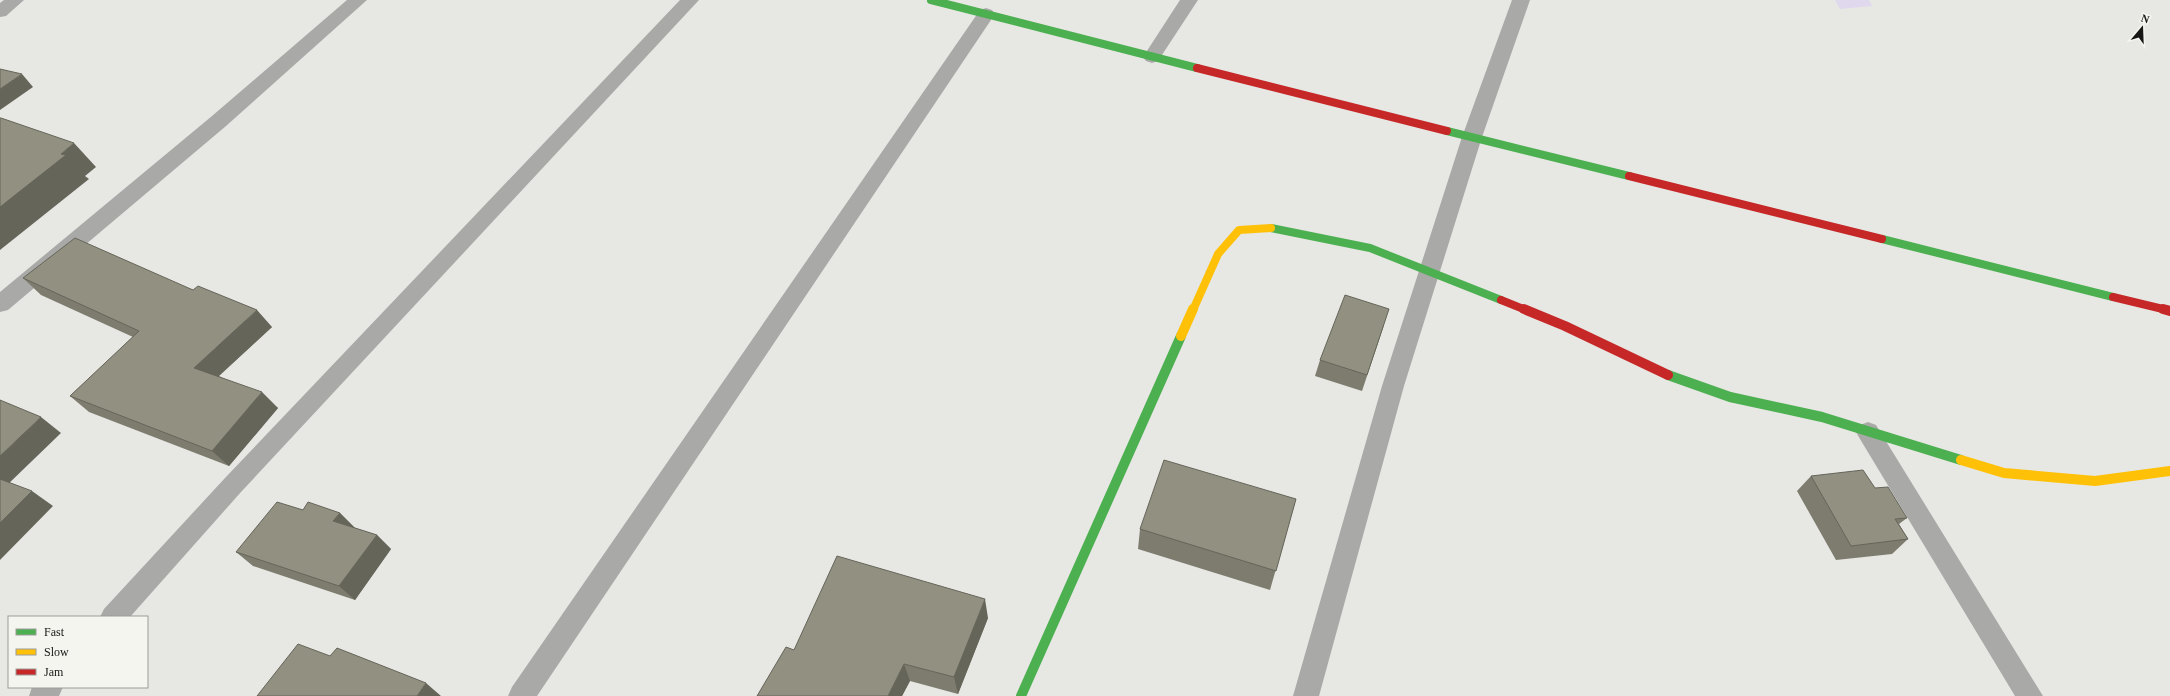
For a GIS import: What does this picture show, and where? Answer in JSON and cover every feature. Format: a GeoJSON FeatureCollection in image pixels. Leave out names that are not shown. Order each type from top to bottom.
{"type":"FeatureCollection","features":[{"type":"Feature","properties":{"kind":"street"},"geometry":{"type":"LineString","coordinates":[[0,12],[15,0]]}},
{"type":"Feature","properties":{"kind":"street"},"geometry":{"type":"LineString","coordinates":[[0,304],[219,121],[358,0]]}},
{"type":"Feature","properties":{"kind":"street"},"geometry":{"type":"LineString","coordinates":[[114,616],[239,479],[637,54],[690,0]]}},
{"type":"Feature","properties":{"kind":"street"},"geometry":{"type":"LineString","coordinates":[[931,0],[1152,57],[2170,311]]}},
{"type":"Feature","properties":{"kind":"street"},"geometry":{"type":"LineString","coordinates":[[1152,57],[1189,0]]}},
{"type":"Feature","properties":{"kind":"street"},"geometry":{"type":"LineString","coordinates":[[1306,696],[1393,386],[1428,272],[1472,137],[1521,0]]}},
{"type":"Feature","properties":{"kind":"street"},"geometry":{"type":"LineString","coordinates":[[521,696],[986,14]]}},
{"type":"Feature","properties":{"kind":"street"},"geometry":{"type":"LineString","coordinates":[[1021,696],[1218,254],[1239,230],[1271,228],[1370,248],[1564,326],[1657,371],[1722,394],[1822,417],[2004,474],[2095,481],[2170,471]]}},
{"type":"Feature","properties":{"kind":"street"},"geometry":{"type":"LineString","coordinates":[[1868,432],[2030,696]]}},
{"type":"Feature","properties":{"kind":"street"},"geometry":{"type":"LineString","coordinates":[[42,696],[49,688]]}},
{"type":"Feature","properties":{"kind":"shaded area"},"geometry":{"type":"Polygon","coordinates":[[[1835,0],[1869,0],[1872,6],[1840,9],[1835,0]]]}},
{"type":"Feature","properties":{"kind":"building"},"geometry":{"type":"Polygon","coordinates":[[[0,69],[22,74],[0,89],[0,69]]]}},
{"type":"Feature","properties":{"kind":"building"},"geometry":{"type":"Polygon","coordinates":[[[0,118],[74,143],[61,154],[66,155],[0,207],[0,118]]]}},
{"type":"Feature","properties":{"kind":"building"},"geometry":{"type":"Polygon","coordinates":[[[75,238],[193,290],[198,286],[257,310],[194,368],[262,392],[212,451],[70,396],[139,331],[23,278],[75,238]]]}},
{"type":"Feature","properties":{"kind":"building"},"geometry":{"type":"Polygon","coordinates":[[[1345,295],[1389,309],[1367,375],[1320,360],[1345,295]]]}},
{"type":"Feature","properties":{"kind":"building"},"geometry":{"type":"Polygon","coordinates":[[[0,400],[41,417],[0,456],[0,400]]]}},
{"type":"Feature","properties":{"kind":"building"},"geometry":{"type":"Polygon","coordinates":[[[1164,460],[1296,499],[1276,571],[1140,529],[1164,460]]]}},
{"type":"Feature","properties":{"kind":"building"},"geometry":{"type":"Polygon","coordinates":[[[1863,470],[1875,488],[1888,487],[1907,518],[1895,519],[1908,539],[1851,546],[1811,476],[1863,470]]]}},
{"type":"Feature","properties":{"kind":"building"},"geometry":{"type":"Polygon","coordinates":[[[0,479],[32,491],[0,523],[0,479]]]}},
{"type":"Feature","properties":{"kind":"building"},"geometry":{"type":"Polygon","coordinates":[[[277,502],[303,510],[308,502],[340,513],[333,521],[377,535],[339,586],[236,552],[277,502]]]}},
{"type":"Feature","properties":{"kind":"building"},"geometry":{"type":"Polygon","coordinates":[[[837,556],[985,599],[954,677],[904,664],[888,696],[757,696],[786,647],[794,650],[837,556]]]}},
{"type":"Feature","properties":{"kind":"building"},"geometry":{"type":"Polygon","coordinates":[[[298,644],[330,656],[337,648],[426,683],[417,696],[257,696],[298,644]]]}},
{"type":"Feature","properties":{"kind":"traffic: fast"},"geometry":{"type":"LineString","coordinates":[[931,0],[1197,68]]}},
{"type":"Feature","properties":{"kind":"traffic: fast"},"geometry":{"type":"LineString","coordinates":[[1447,131],[1629,176]]}},
{"type":"Feature","properties":{"kind":"traffic: fast"},"geometry":{"type":"LineString","coordinates":[[1271,228],[1370,248],[1501,300]]}},
{"type":"Feature","properties":{"kind":"traffic: fast"},"geometry":{"type":"LineString","coordinates":[[1882,239],[2113,297]]}},
{"type":"Feature","properties":{"kind":"traffic: fast"},"geometry":{"type":"LineString","coordinates":[[1021,696],[1181,336]]}},
{"type":"Feature","properties":{"kind":"traffic: fast"},"geometry":{"type":"LineString","coordinates":[[1668,375],[1730,397],[1822,417],[1961,460]]}},
{"type":"Feature","properties":{"kind":"traffic: slow"},"geometry":{"type":"LineString","coordinates":[[1181,336],[1218,254],[1239,230],[1271,228]]}},
{"type":"Feature","properties":{"kind":"traffic: slow"},"geometry":{"type":"LineString","coordinates":[[1961,460],[2004,473],[2095,481],[2170,471]]}},
{"type":"Feature","properties":{"kind":"traffic: jam"},"geometry":{"type":"LineString","coordinates":[[1197,68],[1447,131]]}},
{"type":"Feature","properties":{"kind":"traffic: jam"},"geometry":{"type":"LineString","coordinates":[[1629,176],[1882,239]]}},
{"type":"Feature","properties":{"kind":"traffic: jam"},"geometry":{"type":"LineString","coordinates":[[2113,297],[2170,311]]}},
{"type":"Feature","properties":{"kind":"traffic: jam"},"geometry":{"type":"LineString","coordinates":[[1501,300],[1565,326],[1668,375]]}}]}
